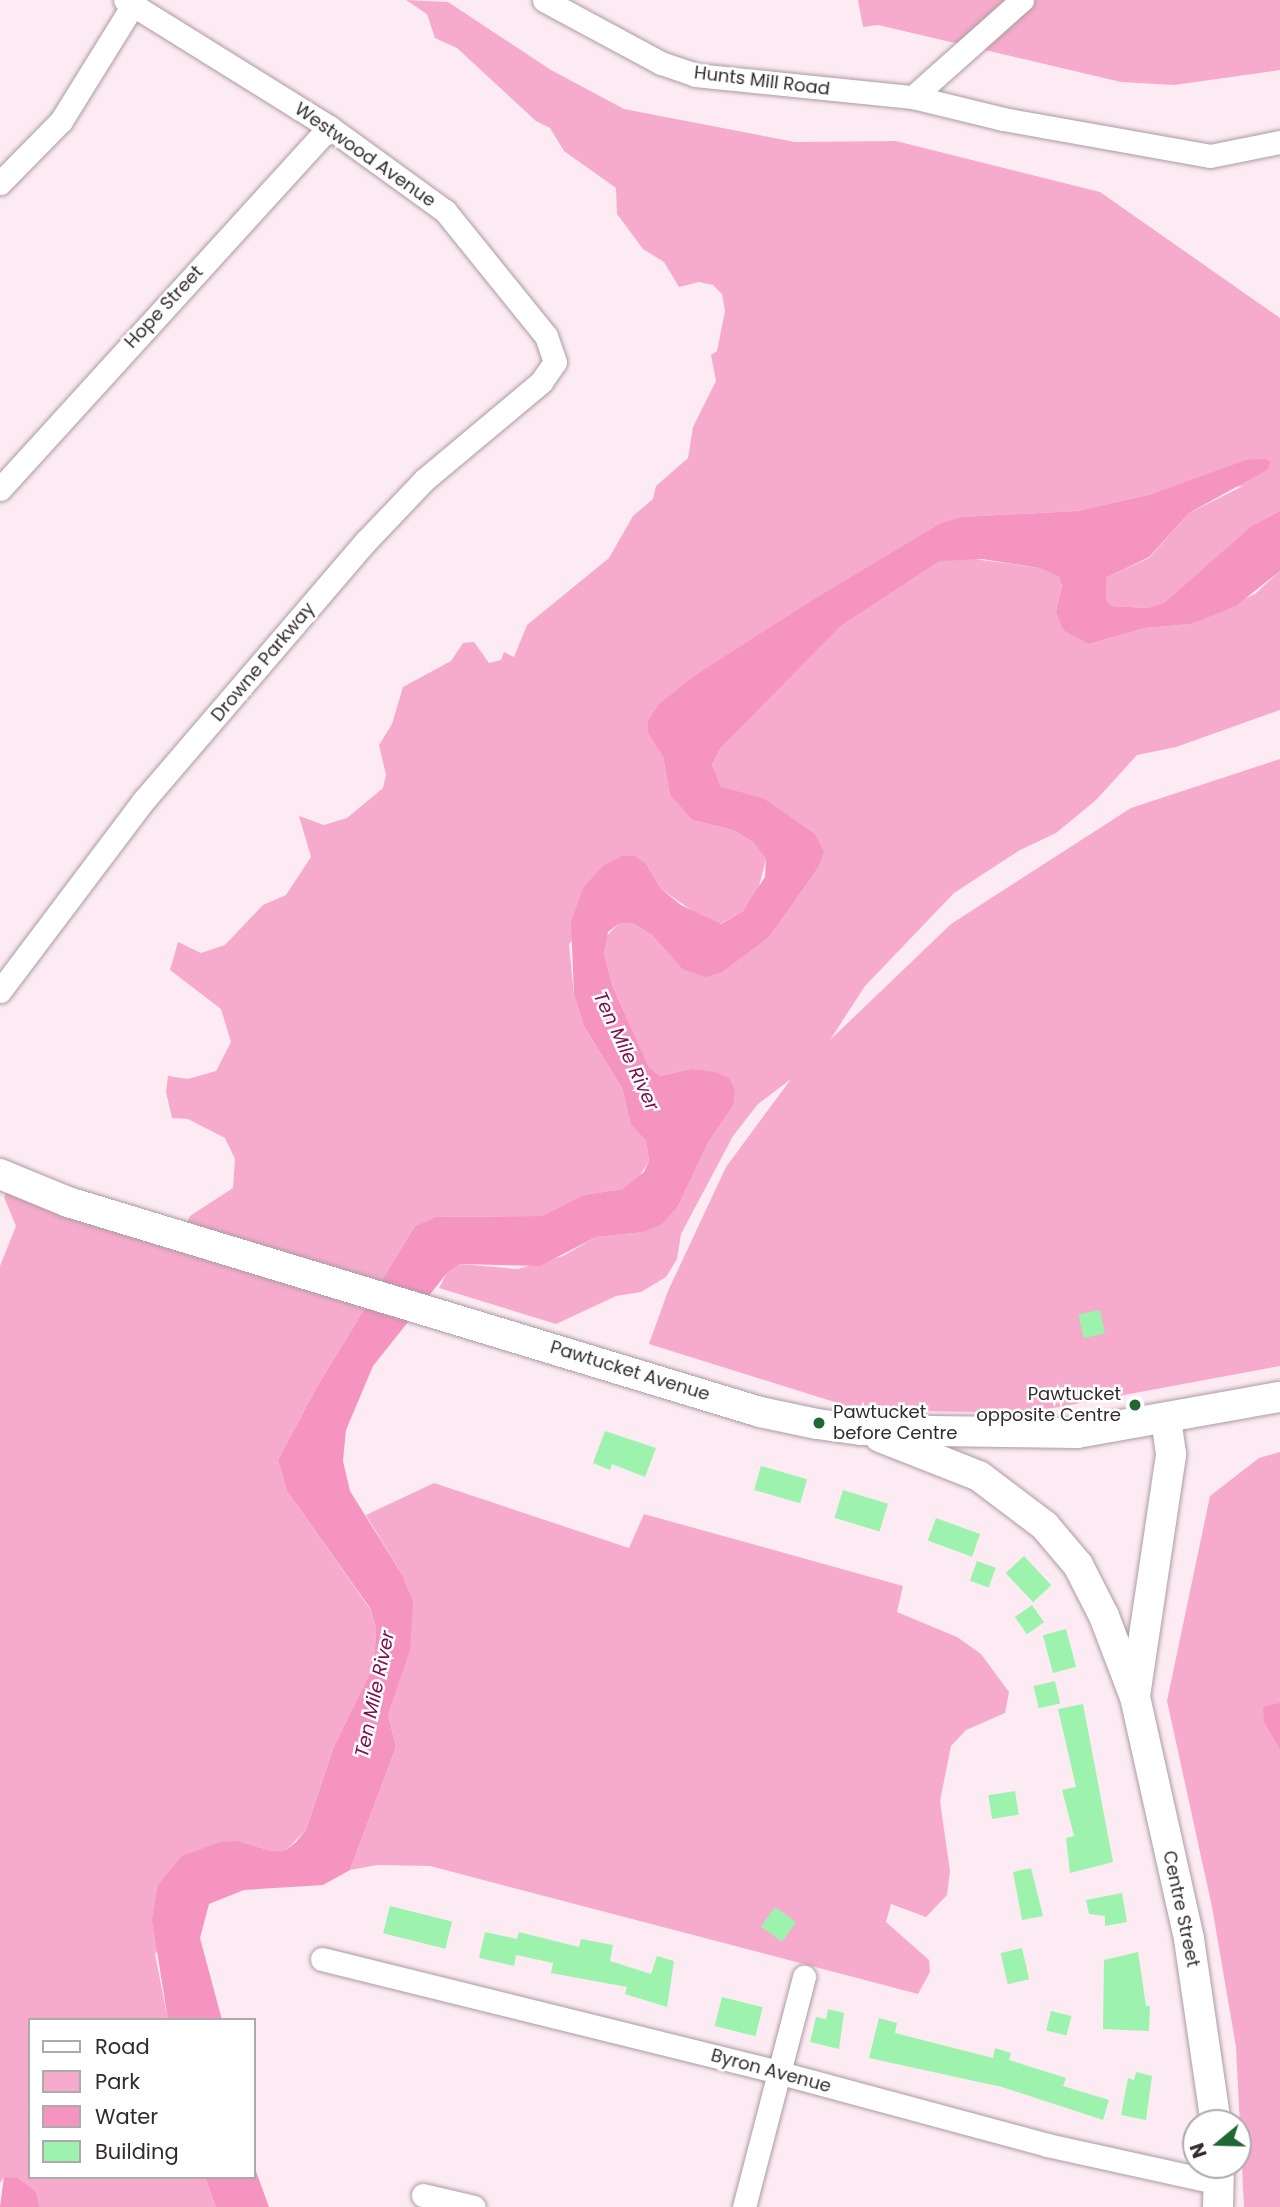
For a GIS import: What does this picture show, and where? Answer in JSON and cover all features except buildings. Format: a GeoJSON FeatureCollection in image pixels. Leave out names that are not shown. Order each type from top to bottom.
{"type":"FeatureCollection","features":[{"type":"Feature","properties":{"kind":"main road","name":"Pawtucket Avenue"},"geometry":{"type":"LineString","coordinates":[[0,1174],[68,1202],[760,1412],[861,1430],[1077,1433],[1167,1420],[1280,1397]]}},
{"type":"Feature","properties":{"kind":"main road","name":"Centre Street"},"geometry":{"type":"LineString","coordinates":[[1135,1697],[1171,1454],[1167,1420]]}},
{"type":"Feature","properties":{"kind":"main road","name":"Centre Street"},"geometry":{"type":"LineString","coordinates":[[861,1430],[979,1476],[1048,1528],[1083,1575],[1135,1697],[1189,1939],[1214,2109]]}},
{"type":"Feature","properties":{"kind":"street","name":"Hunts Mill Road"},"geometry":{"type":"LineString","coordinates":[[544,0],[661,63],[695,75],[913,97],[1003,119],[1210,156],[1280,142]]}},
{"type":"Feature","properties":{"kind":"street"},"geometry":{"type":"LineString","coordinates":[[913,97],[1022,0]]}},
{"type":"Feature","properties":{"kind":"street"},"geometry":{"type":"LineString","coordinates":[[0,183],[61,121],[129,2]]}},
{"type":"Feature","properties":{"kind":"street","name":"Westwood Avenue"},"geometry":{"type":"LineString","coordinates":[[129,2],[329,127],[445,211],[546,336],[555,362]]}},
{"type":"Feature","properties":{"kind":"street","name":"Hope Street"},"geometry":{"type":"LineString","coordinates":[[0,488],[329,127]]}},
{"type":"Feature","properties":{"kind":"street","name":"Drowne Parkway"},"geometry":{"type":"LineString","coordinates":[[0,991],[144,800],[366,541],[424,480],[541,382],[555,362]]}},
{"type":"Feature","properties":{"kind":"street","name":"Byron Avenue"},"geometry":{"type":"LineString","coordinates":[[322,1959],[777,2072],[1047,2146],[1219,2185]]}},
{"type":"Feature","properties":{"kind":"street"},"geometry":{"type":"LineString","coordinates":[[744,2207],[777,2072],[804,1977]]}},
{"type":"Feature","properties":{"kind":"street"},"geometry":{"type":"LineString","coordinates":[[423,2195],[474,2207]]}},
{"type":"Feature","properties":{"kind":"green space"},"geometry":{"type":"Polygon","coordinates":[[[406,0],[448,2],[551,70],[624,109],[795,142],[896,141],[1100,192],[1280,318],[1280,511],[1251,526],[1165,602],[1148,608],[1111,606],[1106,599],[1106,578],[1149,558],[1189,513],[1243,486],[1152,494],[1077,511],[960,517],[941,523],[697,674],[648,732],[663,757],[670,795],[692,820],[733,830],[753,842],[766,859],[758,890],[743,911],[720,924],[707,921],[661,889],[646,864],[569,944],[574,995],[584,1026],[622,1088],[631,1125],[646,1141],[649,1161],[637,1180],[623,1189],[583,1195],[542,1216],[435,1217],[415,1226],[318,1385],[278,1460],[287,1491],[370,1609],[376,1628],[374,1664],[333,1749],[306,1830],[286,1850],[271,1851],[239,1841],[155,1954],[168,2018],[28,2018],[28,2179],[206,2179],[216,2207],[40,2207],[36,2192],[4,2177],[0,2183],[0,1266],[16,1226],[4,1197],[16,1176],[184,1230],[190,1216],[233,1188],[235,1159],[225,1138],[188,1119],[172,1118],[166,1092],[168,1076],[188,1079],[216,1071],[231,1042],[221,1009],[170,970],[178,942],[201,953],[225,945],[263,905],[286,895],[311,857],[299,816],[324,825],[347,818],[383,788],[386,775],[379,745],[392,724],[403,687],[451,661],[463,643],[474,642],[489,663],[501,660],[504,652],[514,657],[527,625],[609,558],[633,516],[653,499],[656,486],[688,458],[693,427],[716,381],[711,355],[717,351],[725,311],[722,294],[713,285],[699,282],[679,287],[664,262],[643,249],[617,214],[616,188],[564,151],[550,128],[536,121],[457,48],[435,38],[427,14],[406,0]]]}},
{"type":"Feature","properties":{"kind":"green space"},"geometry":{"type":"Polygon","coordinates":[[[858,0],[1280,0],[1280,70],[1174,85],[1121,82],[878,25],[863,27],[858,0]]]}},
{"type":"Feature","properties":{"kind":"green space"},"geometry":{"type":"Polygon","coordinates":[[[959,557],[1039,568],[1059,577],[1062,586],[1056,611],[1089,644],[1145,628],[1191,624],[1255,594],[1280,571],[1280,710],[1176,747],[1137,755],[1096,800],[1056,833],[1020,850],[954,893],[865,986],[830,1040],[951,924],[1131,808],[1280,759],[1280,1366],[1027,1413],[860,1410],[649,1344],[668,1291],[726,1167],[791,1079],[758,1104],[733,1136],[681,1234],[677,1259],[666,1277],[641,1292],[616,1296],[556,1324],[439,1288],[447,1273],[460,1264],[518,1269],[563,1256],[596,1237],[644,1232],[678,1206],[709,1141],[733,1106],[691,1069],[660,1076],[649,1067],[612,985],[604,953],[606,937],[618,924],[632,923],[652,935],[682,969],[770,936],[818,868],[763,798],[721,788],[712,765],[720,749],[841,626],[940,561],[959,557]]]}},
{"type":"Feature","properties":{"kind":"green space"},"geometry":{"type":"Polygon","coordinates":[[[1280,1452],[1280,2207],[1244,2207],[1243,2179],[1252,2179],[1252,2109],[1239,2109],[1236,2047],[1212,1907],[1167,1701],[1210,1496],[1259,1458],[1280,1452]]]}},
{"type":"Feature","properties":{"kind":"green space"},"geometry":{"type":"Polygon","coordinates":[[[434,1483],[629,1548],[644,1514],[903,1586],[897,1612],[957,1637],[981,1654],[1009,1692],[1005,1713],[966,1730],[951,1746],[940,1801],[950,1871],[947,1895],[926,1917],[891,1904],[886,1922],[929,1960],[930,1972],[918,1994],[430,1866],[377,1865],[350,1870],[396,1747],[388,1714],[401,1573],[366,1515],[434,1483]]]}},
{"type":"Feature","properties":{"kind":"water","name":"Ten Mile River"},"geometry":{"type":"Polygon","coordinates":[[[1265,459],[1271,462],[1267,470],[1189,513],[1149,557],[1106,578],[1106,599],[1111,606],[1148,608],[1165,602],[1251,526],[1280,511],[1280,571],[1236,606],[1191,624],[1145,628],[1089,644],[1063,630],[1056,611],[1062,586],[1059,577],[1039,568],[982,559],[940,561],[841,626],[720,749],[712,765],[721,787],[763,798],[815,834],[824,852],[818,868],[770,936],[722,972],[706,977],[682,969],[652,935],[632,923],[618,924],[608,932],[604,953],[612,985],[649,1067],[660,1076],[691,1069],[715,1072],[729,1078],[735,1090],[733,1106],[709,1141],[678,1206],[662,1224],[644,1232],[596,1237],[540,1266],[460,1264],[447,1273],[373,1366],[346,1430],[343,1461],[350,1491],[401,1573],[413,1602],[410,1650],[388,1714],[396,1747],[350,1870],[323,1885],[244,1890],[209,1904],[200,1938],[221,2018],[168,2018],[152,1920],[158,1885],[182,1856],[220,1842],[239,1841],[271,1851],[286,1850],[296,1842],[306,1830],[333,1749],[374,1664],[376,1628],[370,1608],[287,1491],[278,1460],[318,1385],[415,1226],[435,1217],[542,1216],[583,1195],[623,1189],[644,1172],[649,1161],[646,1141],[631,1125],[622,1088],[584,1026],[574,995],[571,921],[584,887],[603,866],[622,856],[635,856],[646,864],[661,889],[681,905],[721,924],[743,911],[765,877],[766,859],[753,842],[733,830],[692,820],[670,795],[663,757],[648,733],[648,721],[659,704],[697,674],[941,523],[960,517],[1077,511],[1152,494],[1246,460],[1265,459]]]}},
{"type":"Feature","properties":{"kind":"water"},"geometry":{"type":"Polygon","coordinates":[[[1280,1703],[1280,1749],[1264,1722],[1263,1707],[1280,1703]]]}},
{"type":"Feature","properties":{"kind":"water"},"geometry":{"type":"Polygon","coordinates":[[[256,2171],[269,2207],[216,2207],[206,2179],[256,2179],[256,2171]]]}},
{"type":"Feature","properties":{"kind":"water"},"geometry":{"type":"Polygon","coordinates":[[[4,2177],[18,2178],[36,2192],[40,2207],[0,2207],[4,2177]]]}},
{"type":"Feature","properties":{"kind":"place","name":"Pawtucket opposite Centre"},"geometry":{"type":"Point","coordinates":[1135,1405]}},
{"type":"Feature","properties":{"kind":"place","name":"Pawtucket before Centre"},"geometry":{"type":"Point","coordinates":[819,1423]}}]}
